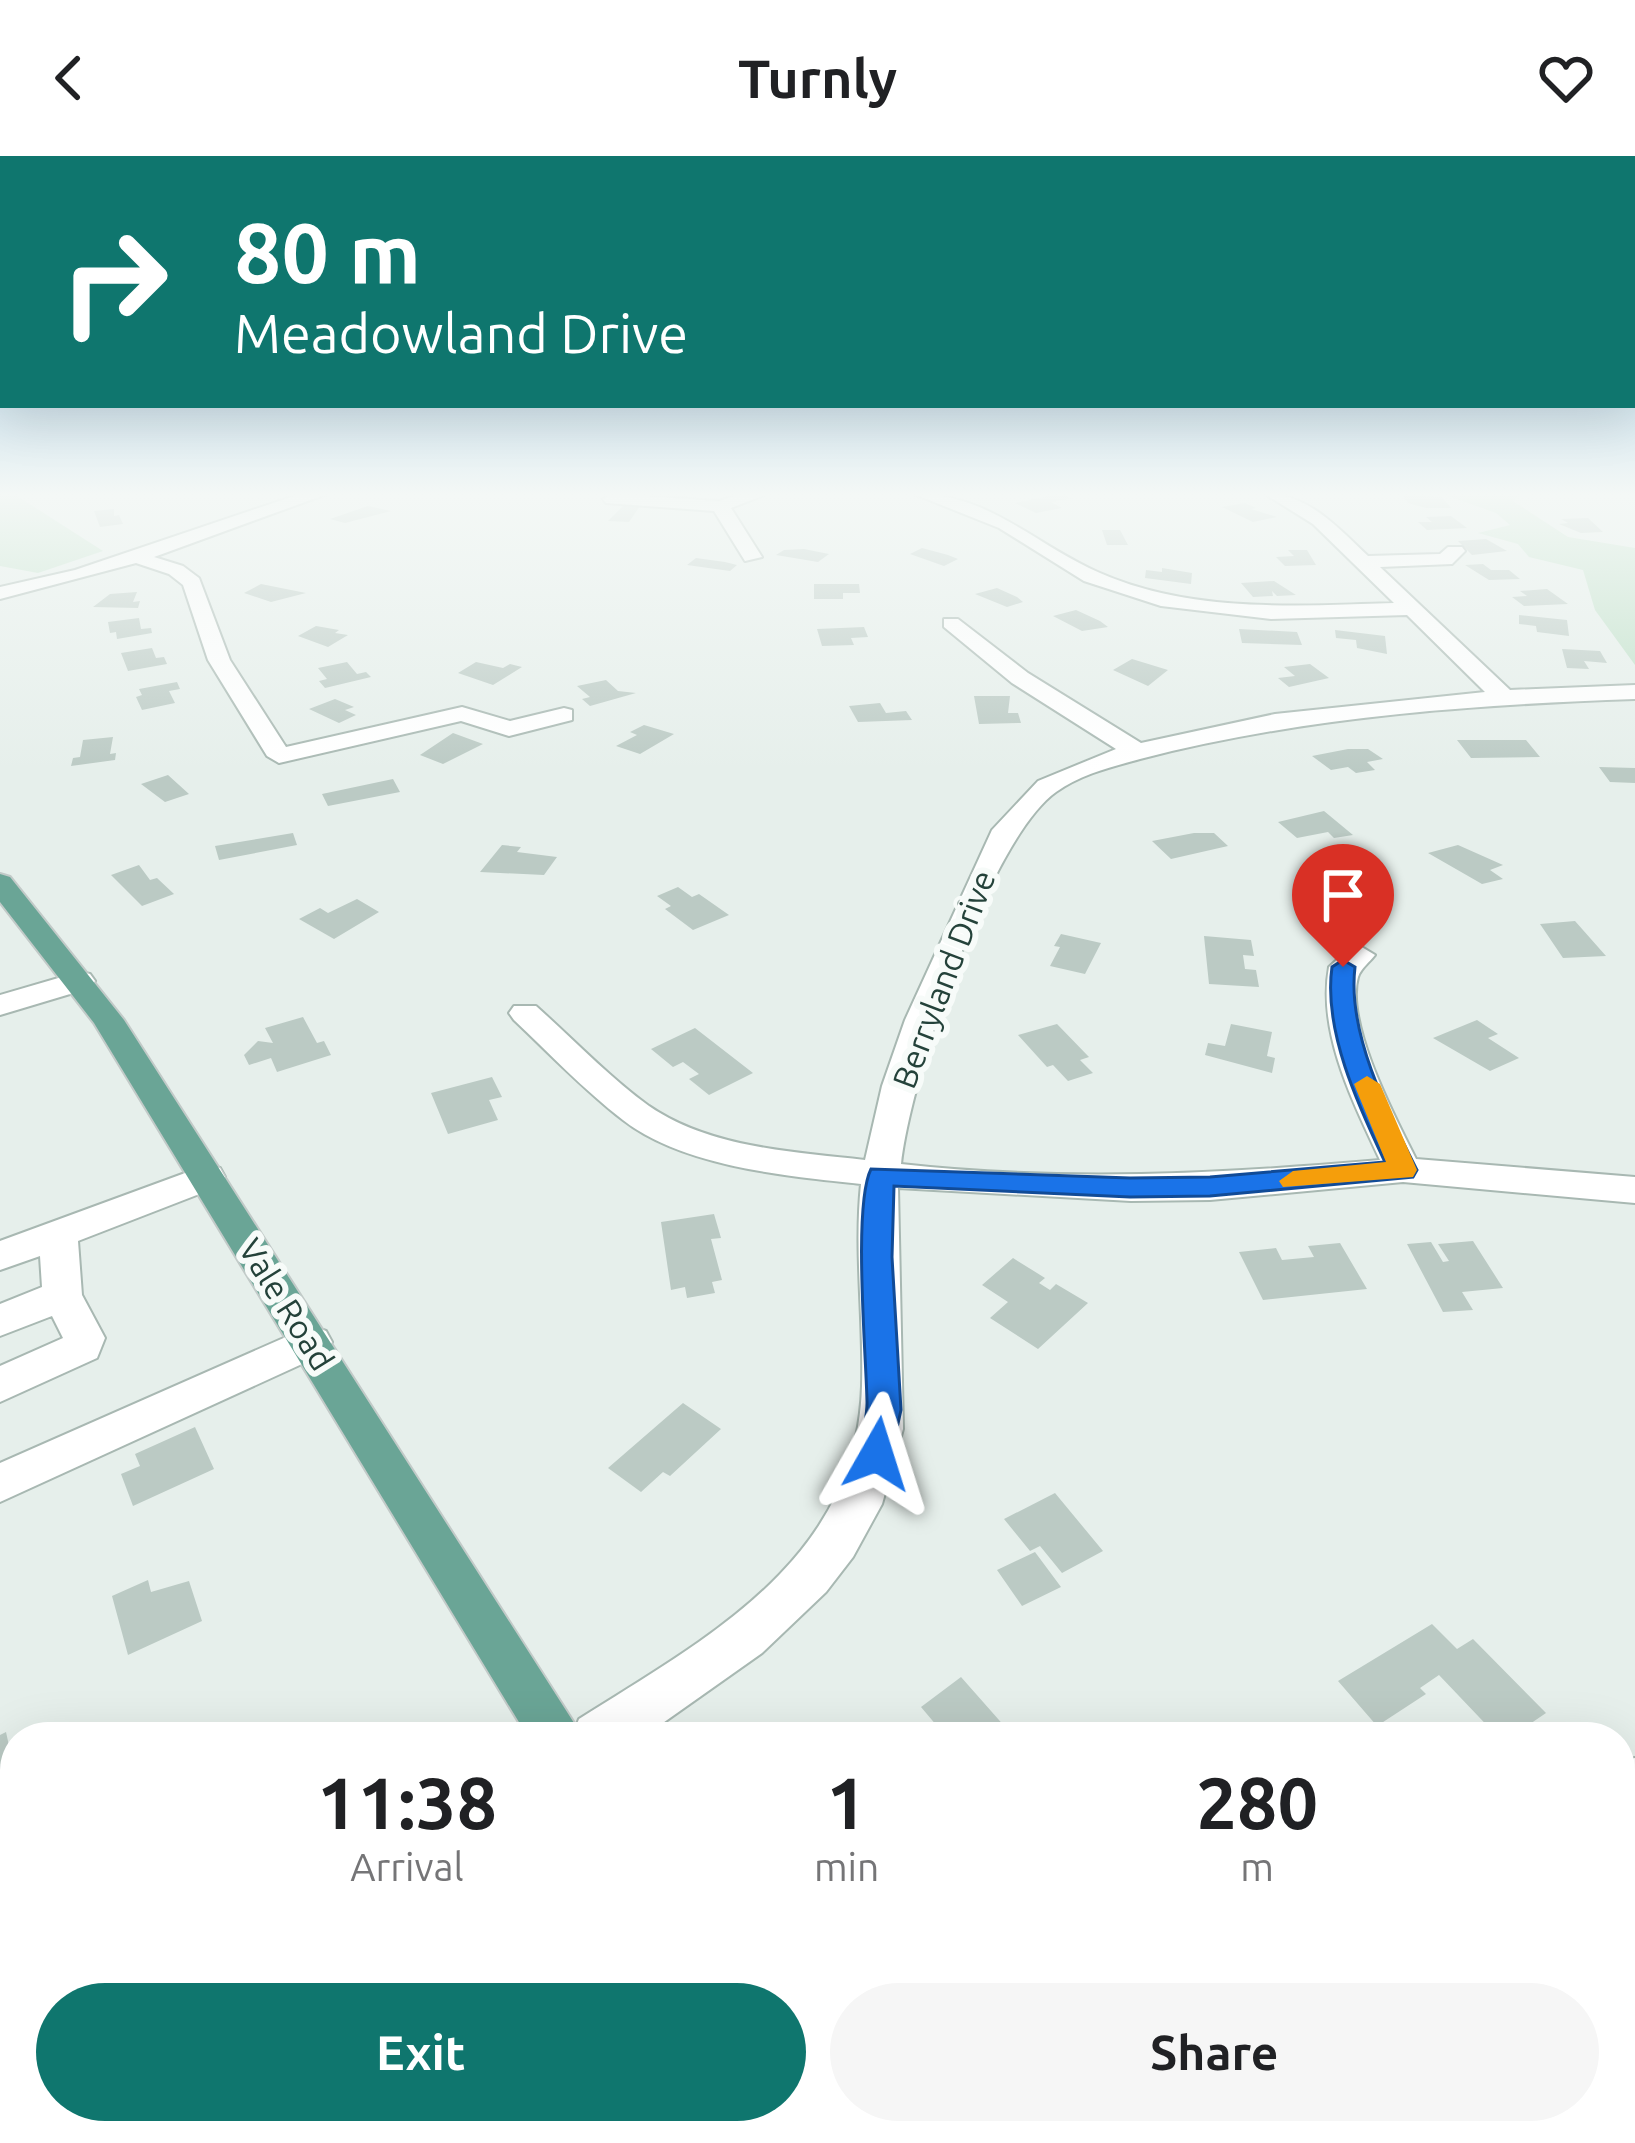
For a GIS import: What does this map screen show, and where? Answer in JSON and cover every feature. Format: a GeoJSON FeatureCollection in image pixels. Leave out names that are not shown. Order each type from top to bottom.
{"type":"FeatureCollection","features":[{"type":"Feature","properties":{"kind":"main road","name":"Vale Road"},"geometry":{"type":"LineString","coordinates":[[0,883],[79,981],[207,1177],[548,1722]]}},
{"type":"Feature","properties":{"kind":"street"},"geometry":{"type":"LineString","coordinates":[[0,593],[37,587]]}},
{"type":"Feature","properties":{"kind":"street"},"geometry":{"type":"LineString","coordinates":[[194,587],[219,660],[279,756],[462,714],[508,730],[564,715]]}},
{"type":"Feature","properties":{"kind":"street"},"geometry":{"type":"LineString","coordinates":[[1121,587],[1161,600],[1270,614],[1409,609]]}},
{"type":"Feature","properties":{"kind":"street"},"geometry":{"type":"LineString","coordinates":[[1386,587],[1504,697]]}},
{"type":"Feature","properties":{"kind":"street"},"geometry":{"type":"LineString","coordinates":[[951,623],[1020,678],[1138,752]]}},
{"type":"Feature","properties":{"kind":"street","name":"Berryland Drive"},"geometry":{"type":"LineString","coordinates":[[620,1722],[758,1626],[800,1590],[834,1547],[860,1502],[877,1454],[884,1410],[877,1257],[881,1176],[904,1064],[1001,835],[1028,801],[1057,780],[1138,752],[1334,712],[1504,697],[1635,692]]}},
{"type":"Feature","properties":{"kind":"street"},"geometry":{"type":"LineString","coordinates":[[1360,955],[1343,967],[1339,1000],[1379,1122],[1403,1170]]}},
{"type":"Feature","properties":{"kind":"street"},"geometry":{"type":"LineString","coordinates":[[0,1005],[79,981]]}},
{"type":"Feature","properties":{"kind":"street"},"geometry":{"type":"LineString","coordinates":[[526,1013],[623,1104],[675,1134],[764,1161],[881,1176],[1130,1188],[1234,1185],[1403,1170],[1635,1190]]}},
{"type":"Feature","properties":{"kind":"street"},"geometry":{"type":"LineString","coordinates":[[0,1256],[207,1177]]}},
{"type":"Feature","properties":{"kind":"street"},"geometry":{"type":"LineString","coordinates":[[0,1385],[82,1348],[84,1338],[62,1295],[58,1234]]}},
{"type":"Feature","properties":{"kind":"street"},"geometry":{"type":"LineString","coordinates":[[0,1321],[62,1295]]}},
{"type":"Feature","properties":{"kind":"street"},"geometry":{"type":"LineString","coordinates":[[0,1484],[311,1342]]}},
{"type":"Feature","properties":{"kind":"green space"},"geometry":{"type":"Polygon","coordinates":[[[1588,587],[1635,587],[1635,665],[1595,610],[1588,587]]]}},
{"type":"Feature","properties":{"kind":"building"},"geometry":{"type":"Polygon","coordinates":[[[256,587],[275,587],[306,593],[271,602],[244,593],[256,587]]]}},
{"type":"Feature","properties":{"kind":"building"},"geometry":{"type":"Polygon","coordinates":[[[814,587],[859,587],[860,593],[843,593],[843,599],[814,599],[814,587]]]}},
{"type":"Feature","properties":{"kind":"building"},"geometry":{"type":"Polygon","coordinates":[[[1244,587],[1283,587],[1296,595],[1277,596],[1272,591],[1273,596],[1253,597],[1244,587]]]}},
{"type":"Feature","properties":{"kind":"building"},"geometry":{"type":"Polygon","coordinates":[[[997,588],[1023,602],[1007,607],[975,594],[997,588]]]}},
{"type":"Feature","properties":{"kind":"building"},"geometry":{"type":"Polygon","coordinates":[[[1547,589],[1568,604],[1524,606],[1512,597],[1527,596],[1520,591],[1547,589]]]}},
{"type":"Feature","properties":{"kind":"building"},"geometry":{"type":"Polygon","coordinates":[[[137,592],[133,602],[140,601],[138,608],[93,607],[110,594],[137,592]]]}},
{"type":"Feature","properties":{"kind":"building"},"geometry":{"type":"Polygon","coordinates":[[[1076,610],[1108,627],[1082,631],[1053,616],[1076,610]]]}},
{"type":"Feature","properties":{"kind":"building"},"geometry":{"type":"Polygon","coordinates":[[[1519,615],[1567,620],[1569,636],[1537,632],[1536,626],[1519,624],[1519,615]]]}},
{"type":"Feature","properties":{"kind":"building"},"geometry":{"type":"Polygon","coordinates":[[[139,618],[141,629],[151,628],[152,633],[117,639],[116,632],[110,633],[108,622],[139,618]]]}},
{"type":"Feature","properties":{"kind":"building"},"geometry":{"type":"Polygon","coordinates":[[[316,626],[348,635],[328,647],[298,636],[316,626]]]}},
{"type":"Feature","properties":{"kind":"building"},"geometry":{"type":"Polygon","coordinates":[[[864,627],[868,637],[851,638],[854,645],[822,646],[817,629],[864,627]]]}},
{"type":"Feature","properties":{"kind":"building"},"geometry":{"type":"Polygon","coordinates":[[[1239,629],[1297,632],[1302,645],[1242,643],[1239,629]]]}},
{"type":"Feature","properties":{"kind":"building"},"geometry":{"type":"Polygon","coordinates":[[[1335,630],[1385,636],[1387,654],[1357,648],[1356,640],[1336,638],[1335,630]]]}},
{"type":"Feature","properties":{"kind":"building"},"geometry":{"type":"Polygon","coordinates":[[[152,648],[156,658],[164,657],[167,664],[128,671],[121,653],[152,648]]]}},
{"type":"Feature","properties":{"kind":"building"},"geometry":{"type":"Polygon","coordinates":[[[1562,649],[1600,651],[1607,663],[1584,661],[1589,669],[1567,668],[1562,649]]]}},
{"type":"Feature","properties":{"kind":"building"},"geometry":{"type":"Polygon","coordinates":[[[1132,659],[1168,670],[1148,686],[1113,670],[1132,659]]]}},
{"type":"Feature","properties":{"kind":"building"},"geometry":{"type":"Polygon","coordinates":[[[347,662],[357,674],[366,672],[371,677],[325,688],[319,681],[327,679],[318,668],[347,662]]]}},
{"type":"Feature","properties":{"kind":"building"},"geometry":{"type":"Polygon","coordinates":[[[476,662],[522,667],[493,685],[458,673],[476,662]]]}},
{"type":"Feature","properties":{"kind":"building"},"geometry":{"type":"Polygon","coordinates":[[[1310,664],[1329,678],[1289,687],[1278,678],[1295,676],[1284,667],[1310,664]]]}},
{"type":"Feature","properties":{"kind":"building"},"geometry":{"type":"Polygon","coordinates":[[[606,680],[618,691],[636,693],[590,706],[582,699],[590,697],[577,686],[606,680]]]}},
{"type":"Feature","properties":{"kind":"building"},"geometry":{"type":"Polygon","coordinates":[[[177,682],[180,689],[169,691],[175,703],[142,710],[136,697],[142,695],[139,689],[177,682]]]}},
{"type":"Feature","properties":{"kind":"building"},"geometry":{"type":"Polygon","coordinates":[[[974,696],[1010,696],[1008,713],[1018,713],[1021,723],[979,724],[974,696]]]}},
{"type":"Feature","properties":{"kind":"building"},"geometry":{"type":"Polygon","coordinates":[[[335,699],[354,707],[345,710],[356,715],[339,723],[309,709],[335,699]]]}},
{"type":"Feature","properties":{"kind":"building"},"geometry":{"type":"Polygon","coordinates":[[[880,703],[886,713],[906,711],[912,720],[858,722],[849,706],[880,703]]]}},
{"type":"Feature","properties":{"kind":"building"},"geometry":{"type":"Polygon","coordinates":[[[644,725],[674,734],[640,754],[616,746],[637,735],[630,732],[644,725]]]}},
{"type":"Feature","properties":{"kind":"building"},"geometry":{"type":"Polygon","coordinates":[[[453,733],[483,744],[443,764],[420,755],[453,733]]]}},
{"type":"Feature","properties":{"kind":"building"},"geometry":{"type":"Polygon","coordinates":[[[113,737],[110,754],[116,753],[115,760],[71,766],[73,758],[80,757],[83,740],[113,737]]]}},
{"type":"Feature","properties":{"kind":"building"},"geometry":{"type":"Polygon","coordinates":[[[1457,740],[1526,740],[1540,757],[1471,758],[1457,740]]]}},
{"type":"Feature","properties":{"kind":"building"},"geometry":{"type":"Polygon","coordinates":[[[1368,749],[1383,759],[1367,762],[1375,770],[1356,773],[1348,767],[1331,770],[1312,756],[1368,749]]]}},
{"type":"Feature","properties":{"kind":"building"},"geometry":{"type":"Polygon","coordinates":[[[1599,767],[1635,768],[1635,783],[1610,782],[1599,767]]]}},
{"type":"Feature","properties":{"kind":"building"},"geometry":{"type":"Polygon","coordinates":[[[168,775],[189,794],[165,802],[141,784],[168,775]]]}},
{"type":"Feature","properties":{"kind":"building"},"geometry":{"type":"Polygon","coordinates":[[[393,779],[400,792],[328,806],[322,794],[393,779]]]}},
{"type":"Feature","properties":{"kind":"building"},"geometry":{"type":"Polygon","coordinates":[[[1324,811],[1353,835],[1334,838],[1328,832],[1297,838],[1278,822],[1324,811]]]}},
{"type":"Feature","properties":{"kind":"building"},"geometry":{"type":"Polygon","coordinates":[[[293,833],[297,845],[219,860],[215,846],[293,833]]]}},
{"type":"Feature","properties":{"kind":"building"},"geometry":{"type":"Polygon","coordinates":[[[1214,833],[1228,846],[1171,859],[1152,841],[1214,833]]]}},
{"type":"Feature","properties":{"kind":"building"},"geometry":{"type":"Polygon","coordinates":[[[502,845],[521,847],[517,852],[557,857],[544,875],[480,872],[502,845]]]}},
{"type":"Feature","properties":{"kind":"building"},"geometry":{"type":"Polygon","coordinates":[[[1458,845],[1503,865],[1490,870],[1503,879],[1482,884],[1428,853],[1458,845]]]}},
{"type":"Feature","properties":{"kind":"building"},"geometry":{"type":"Polygon","coordinates":[[[139,865],[150,880],[157,878],[174,894],[142,906],[111,875],[139,865]]]}},
{"type":"Feature","properties":{"kind":"building"},"geometry":{"type":"Polygon","coordinates":[[[678,887],[692,897],[699,894],[729,915],[693,930],[665,909],[671,906],[657,896],[678,887]]]}},
{"type":"Feature","properties":{"kind":"building"},"geometry":{"type":"Polygon","coordinates":[[[357,899],[379,912],[334,939],[299,919],[320,908],[328,913],[357,899]]]}},
{"type":"Feature","properties":{"kind":"building"},"geometry":{"type":"Polygon","coordinates":[[[1575,921],[1606,956],[1563,958],[1540,924],[1575,921]]]}},
{"type":"Feature","properties":{"kind":"building"},"geometry":{"type":"Polygon","coordinates":[[[1061,934],[1101,943],[1085,974],[1050,966],[1061,934]]]}},
{"type":"Feature","properties":{"kind":"building"},"geometry":{"type":"Polygon","coordinates":[[[1204,936],[1251,940],[1254,956],[1243,955],[1245,969],[1256,970],[1259,987],[1209,984],[1204,936]]]}},
{"type":"Feature","properties":{"kind":"building"},"geometry":{"type":"Polygon","coordinates":[[[303,1017],[317,1043],[324,1041],[331,1055],[277,1072],[271,1058],[249,1065],[244,1055],[258,1041],[273,1043],[265,1028],[303,1017]]]}},
{"type":"Feature","properties":{"kind":"building"},"geometry":{"type":"Polygon","coordinates":[[[1477,1020],[1498,1034],[1488,1038],[1519,1058],[1490,1071],[1433,1038],[1477,1020]]]}},
{"type":"Feature","properties":{"kind":"building"},"geometry":{"type":"Polygon","coordinates":[[[1057,1024],[1089,1057],[1080,1060],[1093,1073],[1068,1081],[1053,1065],[1047,1067],[1018,1035],[1057,1024]]]}},
{"type":"Feature","properties":{"kind":"building"},"geometry":{"type":"Polygon","coordinates":[[[1231,1024],[1272,1032],[1267,1056],[1275,1058],[1272,1073],[1205,1055],[1208,1043],[1225,1046],[1231,1024]]]}},
{"type":"Feature","properties":{"kind":"building"},"geometry":{"type":"Polygon","coordinates":[[[695,1028],[753,1073],[709,1095],[689,1079],[699,1074],[683,1062],[673,1067],[651,1049],[695,1028]]]}},
{"type":"Feature","properties":{"kind":"building"},"geometry":{"type":"Polygon","coordinates":[[[492,1077],[502,1097],[489,1100],[498,1120],[448,1134],[431,1093],[492,1077]]]}},
{"type":"Feature","properties":{"kind":"building"},"geometry":{"type":"Polygon","coordinates":[[[714,1214],[721,1238],[711,1239],[722,1280],[712,1282],[715,1293],[687,1298],[685,1287],[671,1290],[661,1222],[714,1214]]]}},
{"type":"Feature","properties":{"kind":"building"},"geometry":{"type":"Polygon","coordinates":[[[1473,1241],[1503,1288],[1462,1292],[1473,1310],[1443,1312],[1407,1244],[1431,1242],[1443,1262],[1449,1261],[1438,1244],[1473,1241]]]}},
{"type":"Feature","properties":{"kind":"building"},"geometry":{"type":"Polygon","coordinates":[[[1340,1243],[1367,1289],[1263,1300],[1239,1252],[1276,1248],[1282,1260],[1314,1257],[1308,1246],[1340,1243]]]}},
{"type":"Feature","properties":{"kind":"building"},"geometry":{"type":"Polygon","coordinates":[[[1013,1258],[1045,1278],[1039,1283],[1050,1290],[1056,1284],[1088,1303],[1038,1349],[990,1318],[1008,1302],[982,1285],[1013,1258]]]}},
{"type":"Feature","properties":{"kind":"building"},"geometry":{"type":"Polygon","coordinates":[[[683,1403],[721,1429],[670,1476],[663,1472],[641,1492],[608,1468],[683,1403]]]}},
{"type":"Feature","properties":{"kind":"building"},"geometry":{"type":"Polygon","coordinates":[[[195,1427],[214,1469],[133,1506],[121,1474],[140,1466],[135,1454],[195,1427]]]}},
{"type":"Feature","properties":{"kind":"building"},"geometry":{"type":"Polygon","coordinates":[[[1055,1493],[1103,1551],[1062,1573],[1040,1546],[1030,1551],[1004,1519],[1055,1493]]]}},
{"type":"Feature","properties":{"kind":"building"},"geometry":{"type":"Polygon","coordinates":[[[1035,1552],[1061,1587],[1022,1606],[997,1570],[1035,1552]]]}},
{"type":"Feature","properties":{"kind":"building"},"geometry":{"type":"Polygon","coordinates":[[[148,1580],[151,1592],[189,1581],[202,1621],[128,1655],[112,1596],[148,1580]]]}},
{"type":"Feature","properties":{"kind":"building"},"geometry":{"type":"Polygon","coordinates":[[[1432,1624],[1457,1649],[1473,1639],[1546,1713],[1533,1722],[1484,1722],[1439,1675],[1420,1688],[1426,1694],[1383,1722],[1374,1722],[1338,1681],[1432,1624]]]}},
{"type":"Feature","properties":{"kind":"building"},"geometry":{"type":"Polygon","coordinates":[[[961,1677],[1001,1722],[934,1722],[921,1707],[961,1677]]]}},
{"type":"Feature","properties":{"kind":"slow traffic"},"geometry":{"type":"LineString","coordinates":[[1293,1181],[1403,1170],[1379,1122],[1367,1084]]}},
{"type":"Feature","properties":{"kind":"route"},"geometry":{"type":"LineString","coordinates":[[877,1454],[884,1410],[877,1257],[881,1176],[1130,1188],[1403,1170],[1379,1122],[1339,1000],[1343,967]]}}]}
